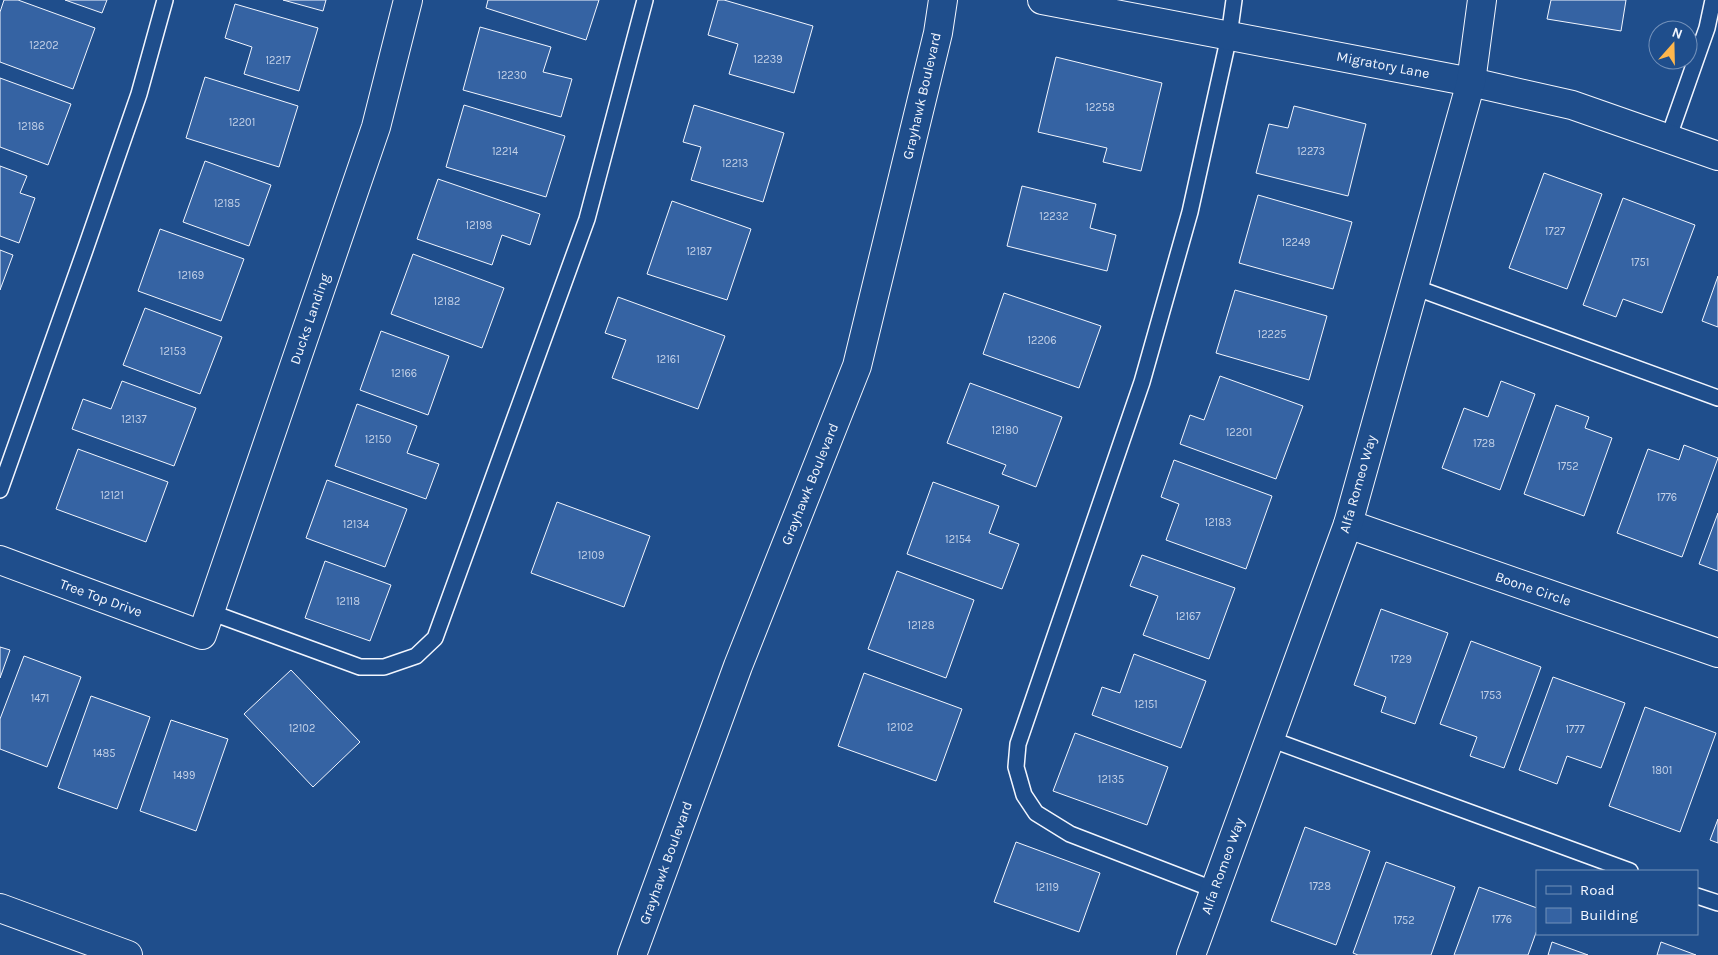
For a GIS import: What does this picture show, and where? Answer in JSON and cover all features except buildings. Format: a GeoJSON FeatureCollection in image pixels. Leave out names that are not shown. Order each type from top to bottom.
{"type":"FeatureCollection","features":[{"type":"Feature","properties":{"kind":"street","name":"Ducks Landing"},"geometry":{"type":"LineString","coordinates":[[206,624],[376,127],[408,0]]}},
{"type":"Feature","properties":{"kind":"street","name":"Grayhawk Boulevard"},"geometry":{"type":"LineString","coordinates":[[632,955],[738,666],[857,366],[935,42],[943,0]]}},
{"type":"Feature","properties":{"kind":"street","name":"Migratory Lane"},"geometry":{"type":"LineString","coordinates":[[1042,0],[1471,82],[1572,105],[1718,156]]}},
{"type":"Feature","properties":{"kind":"street","name":"Alfa Romeo Way"},"geometry":{"type":"LineString","coordinates":[[1191,955],[1348,524],[1471,82],[1482,0]]}},
{"type":"Feature","properties":{"kind":"street","name":"Boone Circle"},"geometry":{"type":"LineString","coordinates":[[1348,524],[1718,654]]}},
{"type":"Feature","properties":{"kind":"street","name":"Tree Top Drive"},"geometry":{"type":"LineString","coordinates":[[0,560],[206,624]]}},
{"type":"Feature","properties":{"kind":"street"},"geometry":{"type":"LineString","coordinates":[[0,908],[128,955]]}},
{"type":"Feature","properties":{"kind":"lane"},"geometry":{"type":"LineString","coordinates":[[0,490],[139,94],[165,0]]}},
{"type":"Feature","properties":{"kind":"lane"},"geometry":{"type":"LineString","coordinates":[[206,624],[360,667],[384,667],[416,656],[436,638],[587,219],[645,0]]}},
{"type":"Feature","properties":{"kind":"lane"},"geometry":{"type":"LineString","coordinates":[[1215,890],[1070,834],[1036,812],[1024,795],[1016,767],[1018,744],[1145,372],[1190,212],[1229,36],[1234,0]]}},
{"type":"Feature","properties":{"kind":"lane"},"geometry":{"type":"LineString","coordinates":[[1668,139],[1707,28],[1712,0]]}},
{"type":"Feature","properties":{"kind":"lane"},"geometry":{"type":"LineString","coordinates":[[1414,287],[1718,398]]}},
{"type":"Feature","properties":{"kind":"lane"},"geometry":{"type":"LineString","coordinates":[[1270,739],[1627,870]]}},
{"type":"Feature","properties":{"kind":"lane"},"geometry":{"type":"LineString","coordinates":[[1698,896],[1718,904]]}}]}
